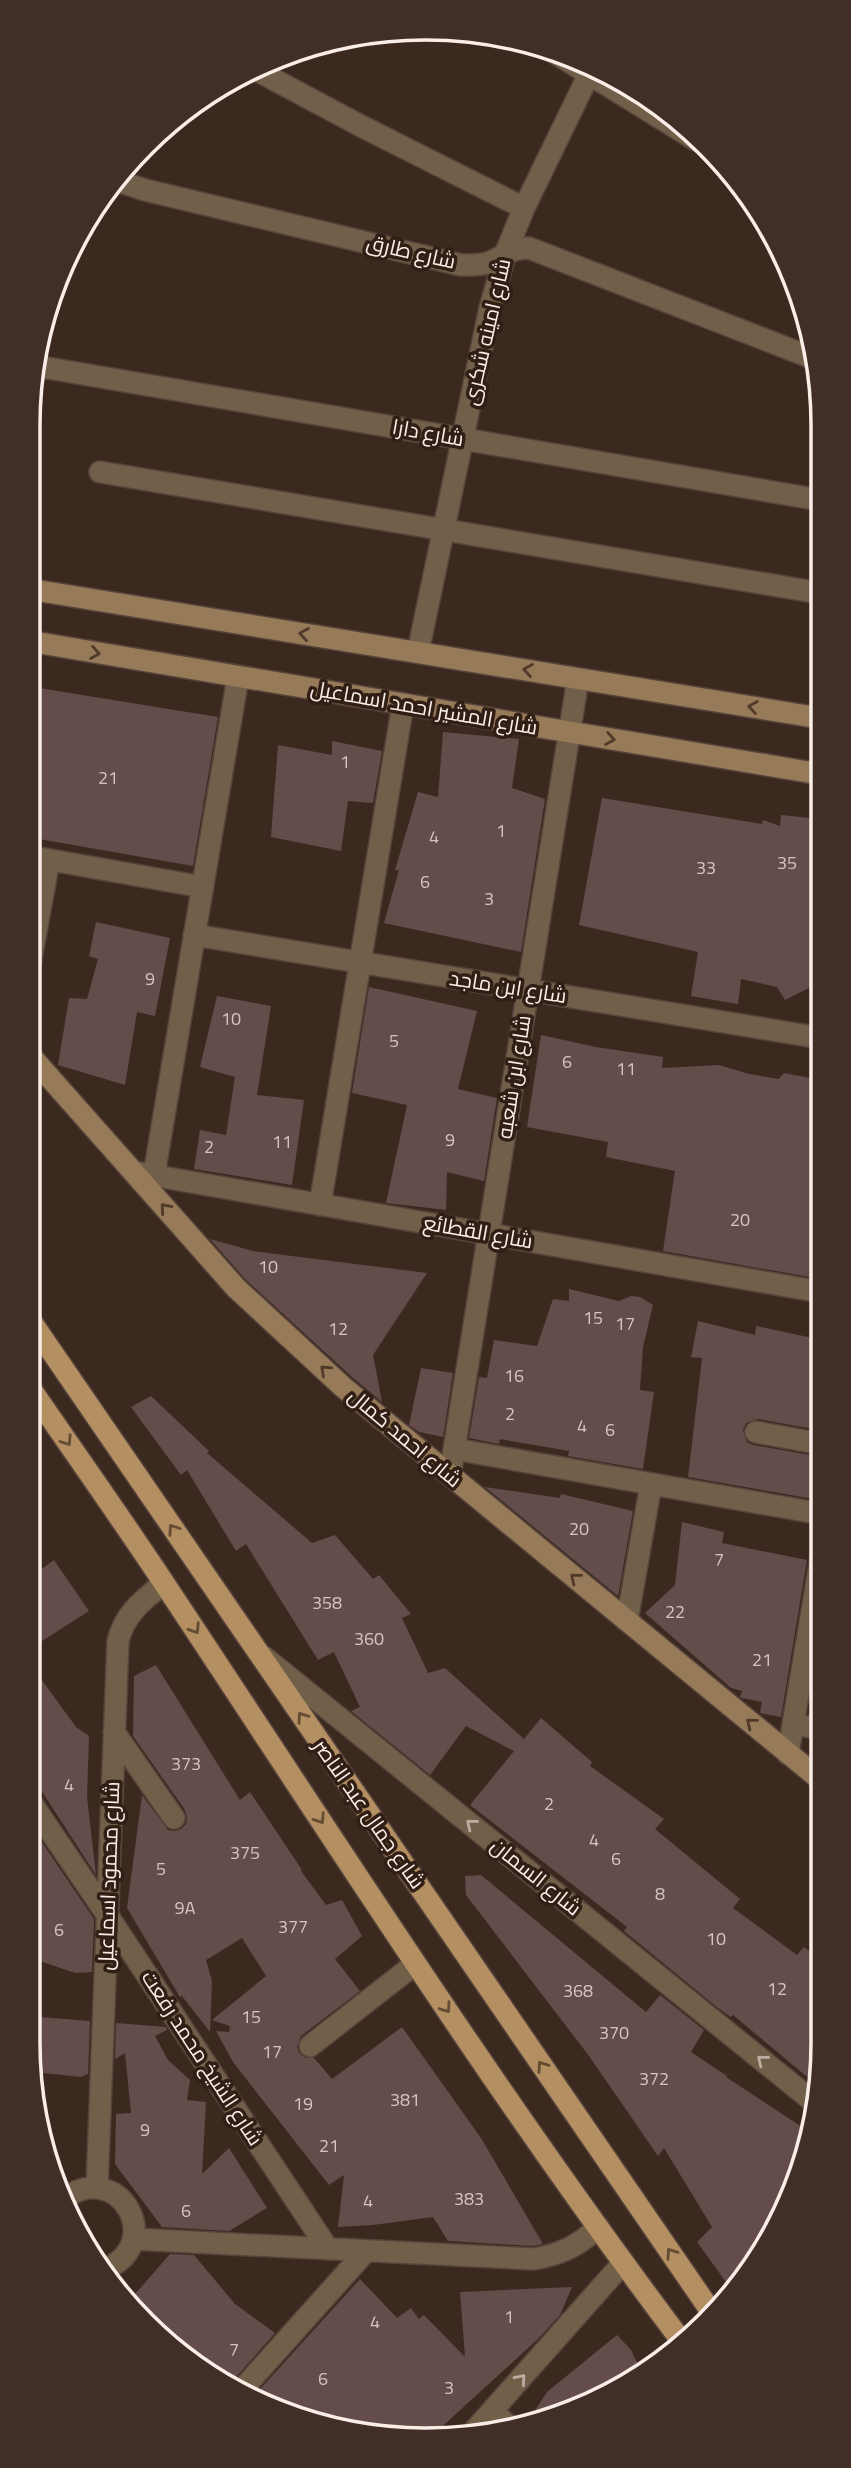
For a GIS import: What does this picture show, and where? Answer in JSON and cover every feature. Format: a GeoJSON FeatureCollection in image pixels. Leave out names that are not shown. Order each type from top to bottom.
{"type":"FeatureCollection","features":[{"type":"Feature","properties":{"kind":"main road"},"geometry":{"type":"LineString","coordinates":[[40,591],[811,717]]}},
{"type":"Feature","properties":{"kind":"main road","name":"شارع المشير احمد اسماعيل"},"geometry":{"type":"LineString","coordinates":[[40,643],[811,772]]}},
{"type":"Feature","properties":{"kind":"main road","name":"شارع احمد كمال"},"geometry":{"type":"LineString","coordinates":[[40,1066],[144,1174],[236,1288],[343,1387],[811,1772]]}},
{"type":"Feature","properties":{"kind":"main road","name":"شارع جمال عبد الناصر"},"geometry":{"type":"LineString","coordinates":[[40,1335],[707,2306]]}},
{"type":"Feature","properties":{"kind":"main road","name":"شارع جمال عبد الناصر"},"geometry":{"type":"LineString","coordinates":[[40,1402],[164,1583],[415,1964],[623,2263],[677,2335]]}},
{"type":"Feature","properties":{"kind":"street"},"geometry":{"type":"LineString","coordinates":[[266,75],[524,208]]}},
{"type":"Feature","properties":{"kind":"street","name":"شارع امينه شكرى"},"geometry":{"type":"LineString","coordinates":[[418,652],[490,308],[506,252],[524,208],[588,77]]}},
{"type":"Feature","properties":{"kind":"street","name":"شارع طارق"},"geometry":{"type":"LineString","coordinates":[[126,184],[461,265],[477,266],[517,248],[529,248],[804,355]]}},
{"type":"Feature","properties":{"kind":"street","name":"شارع دارا"},"geometry":{"type":"LineString","coordinates":[[45,368],[811,497]]}},
{"type":"Feature","properties":{"kind":"street"},"geometry":{"type":"LineString","coordinates":[[100,472],[811,591]]}},
{"type":"Feature","properties":{"kind":"street"},"geometry":{"type":"LineString","coordinates":[[144,1174],[194,935],[238,677]]}},
{"type":"Feature","properties":{"kind":"street","name":"شارع ابن شعبه"},"geometry":{"type":"LineString","coordinates":[[450,1475],[578,678]]}},
{"type":"Feature","properties":{"kind":"street"},"geometry":{"type":"LineString","coordinates":[[320,1205],[403,704]]}},
{"type":"Feature","properties":{"kind":"street"},"geometry":{"type":"LineString","coordinates":[[40,858],[203,887]]}},
{"type":"Feature","properties":{"kind":"street","name":"شارع ابن ماجد"},"geometry":{"type":"LineString","coordinates":[[194,935],[811,1036]]}},
{"type":"Feature","properties":{"kind":"street","name":"شارع القطائع"},"geometry":{"type":"LineString","coordinates":[[144,1174],[811,1291]]}},
{"type":"Feature","properties":{"kind":"street"},"geometry":{"type":"LineString","coordinates":[[757,1432],[811,1442]]}},
{"type":"Feature","properties":{"kind":"street"},"geometry":{"type":"LineString","coordinates":[[454,1449],[811,1512]]}},
{"type":"Feature","properties":{"kind":"street"},"geometry":{"type":"LineString","coordinates":[[627,1621],[651,1484]]}},
{"type":"Feature","properties":{"kind":"street","name":"شارع محمود اسماعيل"},"geometry":{"type":"LineString","coordinates":[[97,2188],[117,1653],[121,1628],[134,1608],[164,1583]]}},
{"type":"Feature","properties":{"kind":"street"},"geometry":{"type":"LineString","coordinates":[[788,1754],[811,1617]]}},
{"type":"Feature","properties":{"kind":"street","name":"شارع السمان"},"geometry":{"type":"LineString","coordinates":[[257,1651],[807,2096]]}},
{"type":"Feature","properties":{"kind":"street"},"geometry":{"type":"LineString","coordinates":[[793,1724],[811,1726]]}},
{"type":"Feature","properties":{"kind":"street"},"geometry":{"type":"LineString","coordinates":[[114,1732],[174,1818]]}},
{"type":"Feature","properties":{"kind":"street","name":"شارع الشيخ محمد رفعت"},"geometry":{"type":"LineString","coordinates":[[40,1816],[328,2249]]}},
{"type":"Feature","properties":{"kind":"street"},"geometry":{"type":"LineString","coordinates":[[310,2046],[415,1964]]}},
{"type":"Feature","properties":{"kind":"street"},"geometry":{"type":"LineString","coordinates":[[71,2193],[84,2188],[97,2188],[118,2196],[127,2205],[132,2216],[133,2239],[124,2257],[111,2265]]}},
{"type":"Feature","properties":{"kind":"street"},"geometry":{"type":"LineString","coordinates":[[133,2239],[533,2259],[562,2253],[581,2242],[598,2227]]}},
{"type":"Feature","properties":{"kind":"street"},"geometry":{"type":"LineString","coordinates":[[247,2384],[366,2251]]}},
{"type":"Feature","properties":{"kind":"street"},"geometry":{"type":"LineString","coordinates":[[481,2423],[623,2263]]}},
{"type":"Feature","properties":{"kind":"street"},"geometry":{"type":"LineString","coordinates":[[492,2412],[501,2420]]}},
{"type":"Feature","properties":{"kind":"building"},"geometry":{"type":"Polygon","coordinates":[[[40,688],[218,717],[193,866],[40,839],[40,688]]]}},
{"type":"Feature","properties":{"kind":"building"},"geometry":{"type":"Polygon","coordinates":[[[443,732],[519,739],[512,788],[545,799],[521,952],[384,923],[399,870],[395,870],[418,792],[438,797],[443,732]]]}},
{"type":"Feature","properties":{"kind":"building"},"geometry":{"type":"Polygon","coordinates":[[[332,741],[382,751],[373,803],[348,801],[341,851],[271,837],[278,745],[332,755],[332,741]]]}},
{"type":"Feature","properties":{"kind":"building"},"geometry":{"type":"Polygon","coordinates":[[[602,798],[762,824],[763,820],[780,826],[781,815],[811,818],[811,987],[785,1000],[777,987],[741,979],[738,1004],[691,996],[698,952],[579,925],[602,798]]]}},
{"type":"Feature","properties":{"kind":"building"},"geometry":{"type":"Polygon","coordinates":[[[96,922],[170,938],[155,1016],[137,1012],[125,1085],[58,1065],[69,998],[87,999],[98,959],[89,956],[96,922]]]}},
{"type":"Feature","properties":{"kind":"building"},"geometry":{"type":"Polygon","coordinates":[[[369,987],[477,1011],[458,1089],[497,1098],[484,1181],[447,1172],[446,1210],[386,1203],[407,1105],[352,1093],[369,987]]]}},
{"type":"Feature","properties":{"kind":"building"},"geometry":{"type":"Polygon","coordinates":[[[217,996],[271,1006],[257,1095],[304,1100],[292,1185],[194,1169],[200,1130],[226,1135],[235,1077],[200,1067],[217,996]]]}},
{"type":"Feature","properties":{"kind":"building"},"geometry":{"type":"Polygon","coordinates":[[[541,1035],[663,1057],[662,1068],[719,1065],[779,1079],[784,1073],[811,1078],[811,1277],[663,1251],[675,1171],[606,1157],[608,1142],[527,1127],[541,1035]]]}},
{"type":"Feature","properties":{"kind":"building"},"geometry":{"type":"Polygon","coordinates":[[[210,1239],[253,1251],[427,1273],[373,1355],[382,1402],[245,1279],[210,1239]]]}},
{"type":"Feature","properties":{"kind":"building"},"geometry":{"type":"Polygon","coordinates":[[[569,1289],[619,1301],[631,1296],[640,1297],[653,1305],[643,1347],[640,1390],[654,1392],[643,1469],[568,1456],[569,1451],[500,1439],[499,1444],[469,1438],[479,1377],[487,1378],[494,1340],[537,1346],[553,1299],[569,1301],[569,1289]]]}},
{"type":"Feature","properties":{"kind":"building"},"geometry":{"type":"Polygon","coordinates":[[[698,1321],[755,1335],[756,1326],[811,1338],[811,1429],[758,1419],[746,1423],[743,1430],[747,1442],[753,1445],[811,1455],[811,1498],[688,1477],[702,1358],[691,1357],[698,1321]]]}},
{"type":"Feature","properties":{"kind":"building"},"geometry":{"type":"Polygon","coordinates":[[[421,1368],[453,1373],[443,1437],[419,1432],[409,1425],[421,1368]]]}},
{"type":"Feature","properties":{"kind":"building"},"geometry":{"type":"Polygon","coordinates":[[[151,1396],[209,1451],[207,1453],[312,1543],[335,1535],[373,1579],[379,1575],[411,1614],[402,1618],[428,1673],[445,1668],[524,1739],[541,1718],[592,1762],[590,1766],[664,1819],[655,1829],[740,1899],[733,1908],[797,1955],[804,1947],[811,1953],[809,2078],[733,2015],[731,2017],[718,2008],[624,1931],[627,1927],[470,1805],[514,1751],[466,1726],[430,1775],[351,1711],[360,1707],[334,1652],[318,1660],[246,1544],[236,1551],[187,1470],[181,1475],[131,1407],[151,1396]]]}},
{"type":"Feature","properties":{"kind":"building"},"geometry":{"type":"Polygon","coordinates":[[[485,1487],[560,1498],[561,1494],[633,1511],[618,1596],[485,1487]]]}},
{"type":"Feature","properties":{"kind":"building"},"geometry":{"type":"Polygon","coordinates":[[[682,1522],[724,1532],[722,1543],[807,1560],[781,1717],[760,1713],[762,1702],[740,1697],[742,1691],[731,1688],[645,1613],[675,1585],[682,1522]]]}},
{"type":"Feature","properties":{"kind":"building"},"geometry":{"type":"Polygon","coordinates":[[[54,1560],[89,1611],[40,1642],[40,1570],[54,1560]]]}},
{"type":"Feature","properties":{"kind":"building"},"geometry":{"type":"Polygon","coordinates":[[[156,1665],[240,1800],[250,1792],[326,1905],[342,1900],[362,1936],[335,1959],[360,1991],[301,2036],[297,2047],[299,2053],[306,2058],[314,2058],[332,2079],[402,2027],[481,2138],[543,2244],[532,2246],[448,2241],[433,2217],[338,2227],[344,2175],[329,2185],[233,2062],[216,2031],[229,2032],[230,2026],[212,2020],[266,1976],[242,1938],[206,1960],[212,1981],[210,2032],[182,1996],[180,1997],[127,1908],[142,1795],[168,1830],[181,1829],[187,1818],[185,1810],[133,1736],[134,1676],[156,1665]]]}},
{"type":"Feature","properties":{"kind":"building"},"geometry":{"type":"Polygon","coordinates":[[[40,1678],[76,1727],[89,1736],[87,1797],[96,1875],[40,1789],[40,1678]]]}},
{"type":"Feature","properties":{"kind":"building"},"geometry":{"type":"Polygon","coordinates":[[[40,1841],[94,1919],[92,1972],[75,1973],[40,1961],[40,1841]]]}},
{"type":"Feature","properties":{"kind":"building"},"geometry":{"type":"Polygon","coordinates":[[[481,1875],[646,2012],[660,1995],[704,2030],[691,2052],[801,2127],[790,2166],[771,2213],[746,2257],[726,2283],[697,2242],[712,2227],[664,2148],[658,2156],[589,2056],[466,1895],[465,1876],[481,1875]]]}},
{"type":"Feature","properties":{"kind":"building"},"geometry":{"type":"Polygon","coordinates":[[[40,2017],[90,2021],[88,2074],[81,2077],[42,2073],[40,2017]]]}},
{"type":"Feature","properties":{"kind":"building"},"geometry":{"type":"Polygon","coordinates":[[[116,2023],[166,2027],[167,2030],[155,2036],[168,2060],[190,2080],[187,2100],[206,2102],[202,2174],[229,2148],[267,2208],[229,2231],[162,2227],[115,2164],[116,2114],[131,2113],[125,2053],[115,2059],[116,2023]]]}},
{"type":"Feature","properties":{"kind":"building"},"geometry":{"type":"Polygon","coordinates":[[[170,2254],[194,2255],[235,2304],[275,2333],[236,2377],[211,2363],[171,2332],[134,2295],[170,2254]]]}},
{"type":"Feature","properties":{"kind":"building"},"geometry":{"type":"Polygon","coordinates":[[[360,2279],[397,2318],[411,2308],[419,2319],[424,2315],[465,2357],[460,2292],[572,2287],[560,2315],[538,2339],[441,2427],[400,2427],[350,2420],[326,2415],[259,2390],[360,2279]]]}},
{"type":"Feature","properties":{"kind":"building"},"geometry":{"type":"Polygon","coordinates":[[[617,2335],[631,2350],[638,2364],[596,2388],[534,2412],[547,2392],[617,2335]]]}}]}
